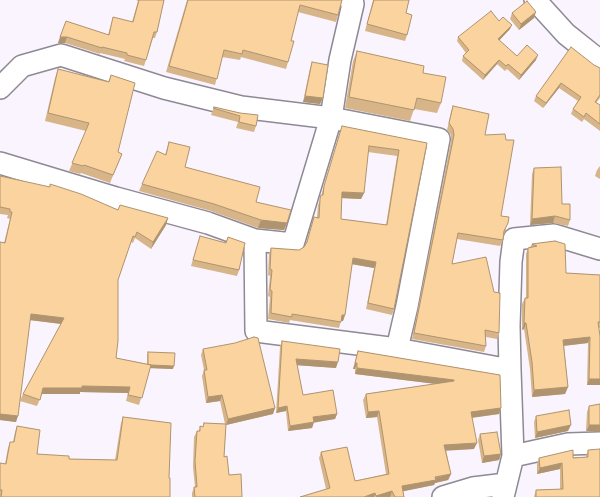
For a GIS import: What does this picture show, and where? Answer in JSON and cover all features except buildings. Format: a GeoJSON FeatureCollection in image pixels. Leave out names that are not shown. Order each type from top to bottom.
{"type":"FeatureCollection","features":[{"type":"Feature","properties":{"kind":"street"},"geometry":{"type":"LineString","coordinates":[[0,163],[208,224],[255,240],[293,244],[331,118],[340,60],[353,4],[350,0]]}},
{"type":"Feature","properties":{"kind":"street"},"geometry":{"type":"LineString","coordinates":[[535,0],[566,34],[600,61]]}},
{"type":"Feature","properties":{"kind":"street"},"geometry":{"type":"LineString","coordinates":[[0,88],[22,66],[61,55],[164,88],[240,107],[331,118],[439,139],[407,306],[396,349]]}},
{"type":"Feature","properties":{"kind":"street"},"geometry":{"type":"LineString","coordinates":[[442,497],[473,488],[504,491],[513,456],[509,326],[511,262],[514,239],[554,235],[600,249]]}},
{"type":"Feature","properties":{"kind":"street"},"geometry":{"type":"LineString","coordinates":[[255,240],[256,331],[396,349],[510,370]]}},
{"type":"Feature","properties":{"kind":"street"},"geometry":{"type":"LineString","coordinates":[[513,456],[568,444],[600,443]]}}]}
